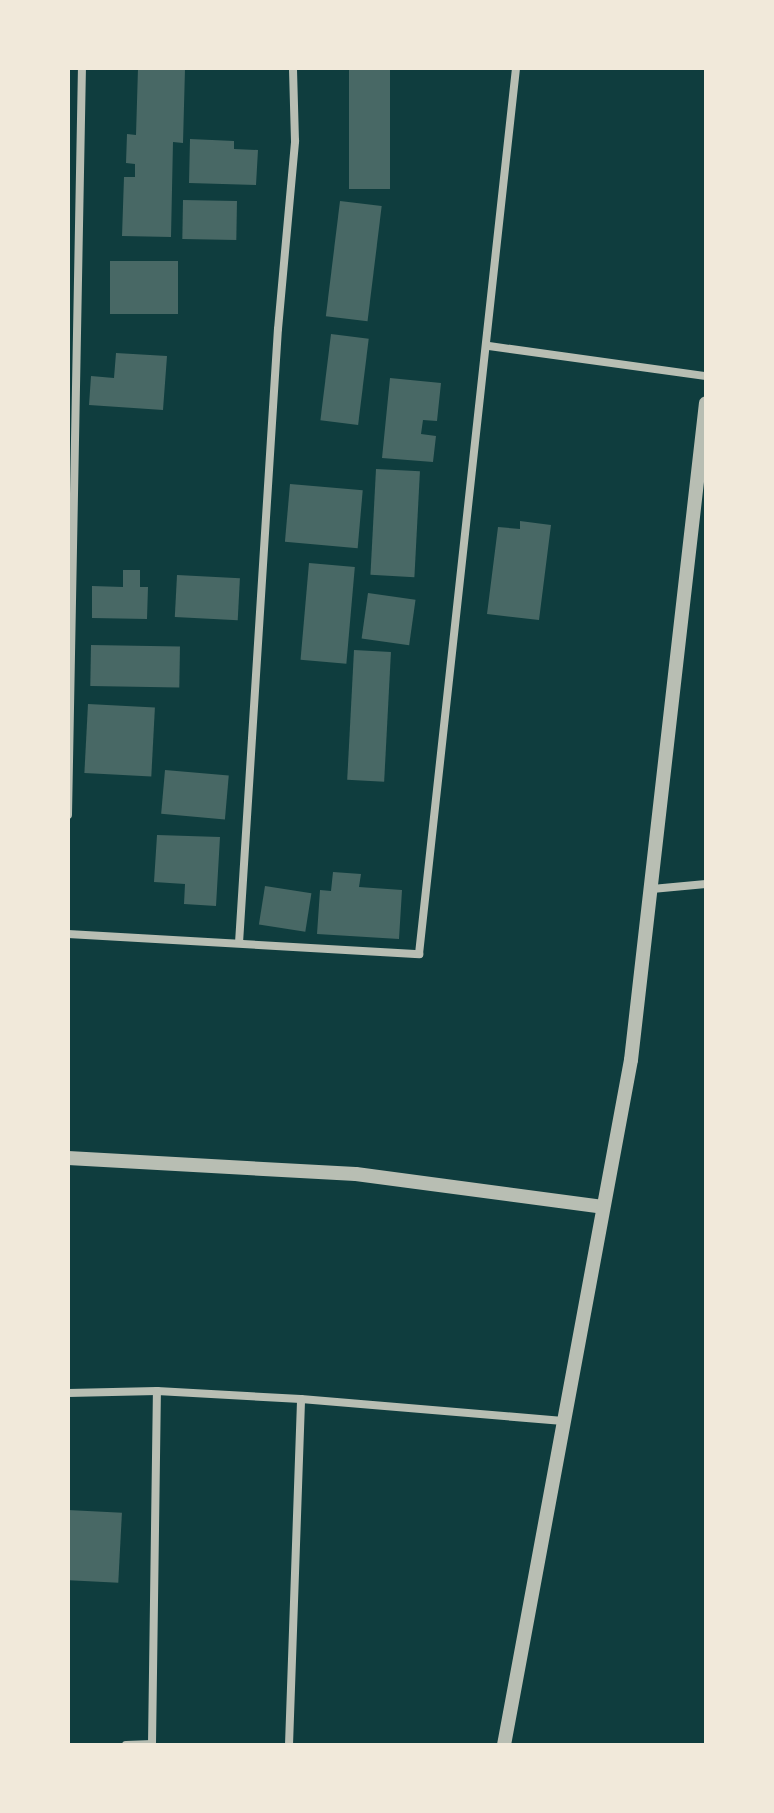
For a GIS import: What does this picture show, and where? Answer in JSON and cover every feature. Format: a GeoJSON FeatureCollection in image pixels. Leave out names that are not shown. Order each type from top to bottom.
{"type":"FeatureCollection","features":[{"type":"Feature","properties":{"kind":"street"},"geometry":{"type":"LineString","coordinates":[[68,815],[82,68]]}},
{"type":"Feature","properties":{"kind":"street"},"geometry":{"type":"LineString","coordinates":[[239,943],[278,329],[295,141],[293,68]]}},
{"type":"Feature","properties":{"kind":"street"},"geometry":{"type":"LineString","coordinates":[[68,934],[419,954],[489,346],[516,68]]}},
{"type":"Feature","properties":{"kind":"street"},"geometry":{"type":"LineString","coordinates":[[489,346],[706,376]]}},
{"type":"Feature","properties":{"kind":"street"},"geometry":{"type":"LineString","coordinates":[[504,1745],[631,1060],[706,403]]}},
{"type":"Feature","properties":{"kind":"street"},"geometry":{"type":"LineString","coordinates":[[652,889],[706,884]]}},
{"type":"Feature","properties":{"kind":"street"},"geometry":{"type":"LineString","coordinates":[[68,1158],[356,1174],[603,1207]]}},
{"type":"Feature","properties":{"kind":"street"},"geometry":{"type":"LineString","coordinates":[[68,1393],[157,1391],[301,1399],[563,1421]]}},
{"type":"Feature","properties":{"kind":"street"},"geometry":{"type":"LineString","coordinates":[[126,1745],[152,1744],[157,1391]]}},
{"type":"Feature","properties":{"kind":"street"},"geometry":{"type":"LineString","coordinates":[[289,1745],[301,1399]]}},
{"type":"Feature","properties":{"kind":"building"},"geometry":{"type":"Polygon","coordinates":[[[138,68],[185,69],[183,143],[173,142],[171,237],[122,236],[124,177],[135,177],[135,164],[126,163],[127,134],[136,135],[138,68]]]}},
{"type":"Feature","properties":{"kind":"building"},"geometry":{"type":"Polygon","coordinates":[[[349,68],[390,68],[390,189],[349,189],[349,68]]]}},
{"type":"Feature","properties":{"kind":"building"},"geometry":{"type":"Polygon","coordinates":[[[190,139],[234,141],[234,149],[258,150],[256,185],[189,183],[190,139]]]}},
{"type":"Feature","properties":{"kind":"building"},"geometry":{"type":"Polygon","coordinates":[[[183,200],[237,201],[236,240],[182,239],[183,200]]]}},
{"type":"Feature","properties":{"kind":"building"},"geometry":{"type":"Polygon","coordinates":[[[340,201],[382,206],[368,321],[326,316],[340,201]]]}},
{"type":"Feature","properties":{"kind":"building"},"geometry":{"type":"Polygon","coordinates":[[[110,261],[178,261],[178,314],[110,314],[110,261]]]}},
{"type":"Feature","properties":{"kind":"building"},"geometry":{"type":"Polygon","coordinates":[[[331,334],[369,339],[358,425],[320,420],[331,334]]]}},
{"type":"Feature","properties":{"kind":"building"},"geometry":{"type":"Polygon","coordinates":[[[116,353],[167,356],[163,410],[89,405],[91,376],[114,378],[116,353]]]}},
{"type":"Feature","properties":{"kind":"building"},"geometry":{"type":"Polygon","coordinates":[[[390,378],[441,383],[437,421],[423,420],[421,434],[436,436],[433,462],[382,458],[390,378]]]}},
{"type":"Feature","properties":{"kind":"building"},"geometry":{"type":"Polygon","coordinates":[[[376,469],[420,471],[414,577],[370,575],[376,469]]]}},
{"type":"Feature","properties":{"kind":"building"},"geometry":{"type":"Polygon","coordinates":[[[290,484],[363,490],[358,548],[285,542],[290,484]]]}},
{"type":"Feature","properties":{"kind":"building"},"geometry":{"type":"Polygon","coordinates":[[[520,521],[551,525],[539,620],[487,614],[498,527],[520,529],[520,521]]]}},
{"type":"Feature","properties":{"kind":"building"},"geometry":{"type":"Polygon","coordinates":[[[309,563],[355,567],[346,664],[301,660],[309,563]]]}},
{"type":"Feature","properties":{"kind":"building"},"geometry":{"type":"Polygon","coordinates":[[[123,570],[140,570],[140,587],[148,587],[147,619],[92,618],[92,586],[123,587],[123,570]]]}},
{"type":"Feature","properties":{"kind":"building"},"geometry":{"type":"Polygon","coordinates":[[[177,575],[240,578],[238,620],[175,617],[177,575]]]}},
{"type":"Feature","properties":{"kind":"building"},"geometry":{"type":"Polygon","coordinates":[[[368,593],[416,600],[409,645],[362,639],[368,593]]]}},
{"type":"Feature","properties":{"kind":"building"},"geometry":{"type":"Polygon","coordinates":[[[91,645],[180,647],[179,688],[90,686],[91,645]]]}},
{"type":"Feature","properties":{"kind":"building"},"geometry":{"type":"Polygon","coordinates":[[[354,650],[391,652],[384,782],[347,780],[354,650]]]}},
{"type":"Feature","properties":{"kind":"building"},"geometry":{"type":"Polygon","coordinates":[[[88,704],[155,708],[151,776],[84,773],[88,704]]]}},
{"type":"Feature","properties":{"kind":"building"},"geometry":{"type":"Polygon","coordinates":[[[165,770],[229,776],[225,819],[161,814],[165,770]]]}},
{"type":"Feature","properties":{"kind":"building"},"geometry":{"type":"Polygon","coordinates":[[[157,835],[220,837],[216,906],[184,904],[185,884],[154,882],[157,835]]]}},
{"type":"Feature","properties":{"kind":"building"},"geometry":{"type":"Polygon","coordinates":[[[333,872],[361,874],[359,887],[402,890],[399,939],[317,934],[320,890],[331,891],[333,872]]]}},
{"type":"Feature","properties":{"kind":"building"},"geometry":{"type":"Polygon","coordinates":[[[265,886],[311,893],[305,932],[259,925],[265,886]]]}},
{"type":"Feature","properties":{"kind":"building"},"geometry":{"type":"Polygon","coordinates":[[[68,1510],[122,1513],[118,1583],[68,1580],[68,1510]]]}}]}
